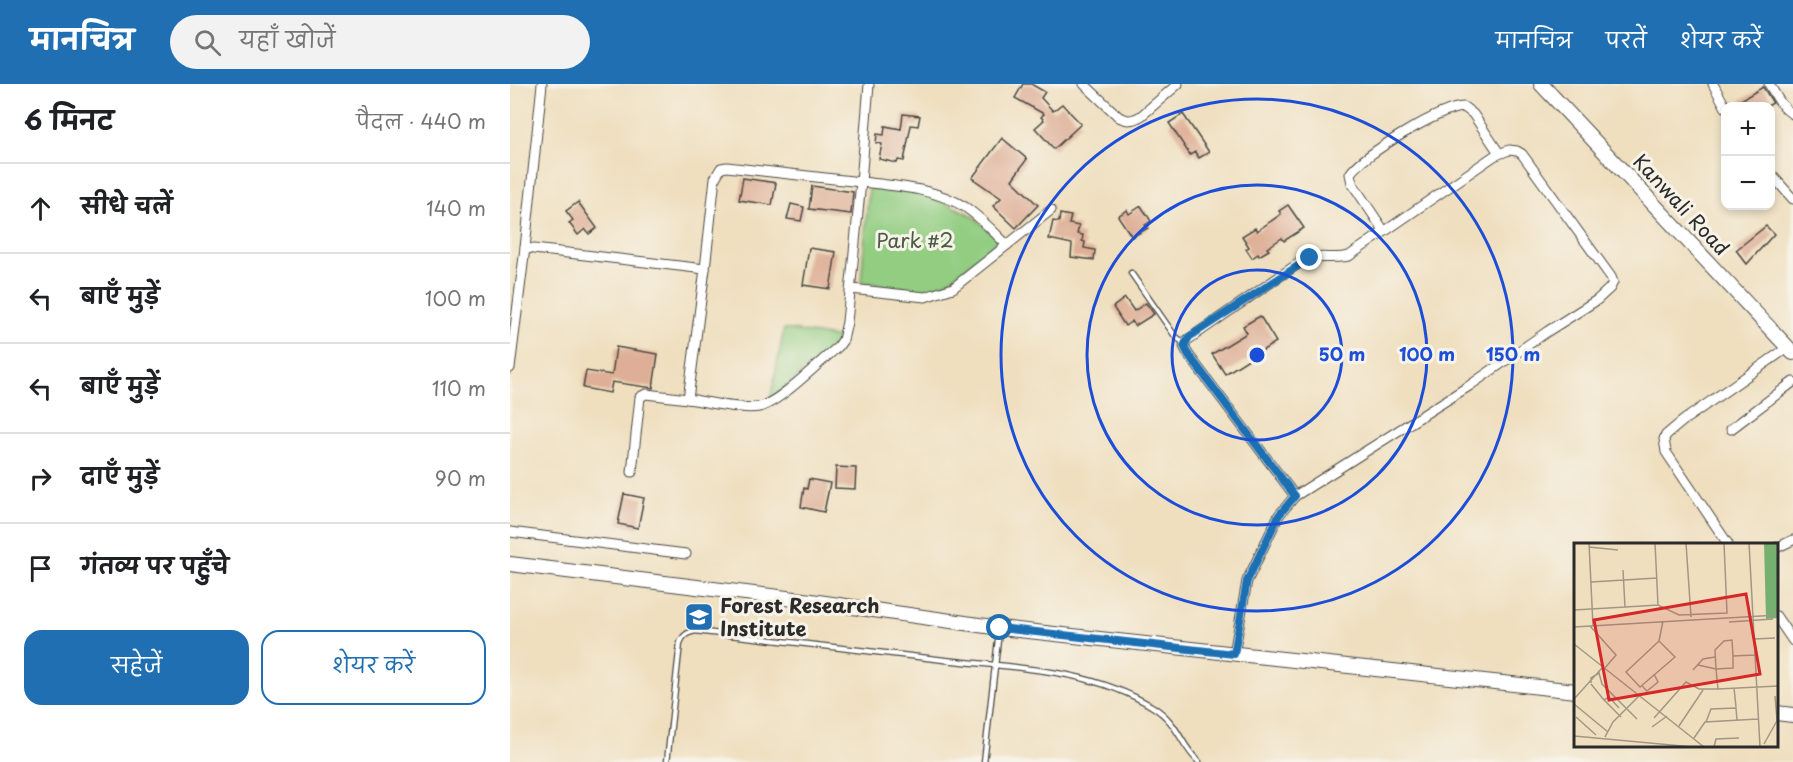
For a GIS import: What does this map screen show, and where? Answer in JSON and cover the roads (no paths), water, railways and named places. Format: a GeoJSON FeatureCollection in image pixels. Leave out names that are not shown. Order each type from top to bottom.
{"type":"FeatureCollection","features":[{"type":"Feature","properties":{"kind":"main road","name":"Kanwali Road"},"geometry":{"type":"LineString","coordinates":[[1541,84],[1790,350]]}},
{"type":"Feature","properties":{"kind":"main road"},"geometry":{"type":"LineString","coordinates":[[510,564],[1000,628],[1574,691]]}},
{"type":"Feature","properties":{"kind":"main road"},"geometry":{"type":"LineString","coordinates":[[1778,713],[1793,715]]}},
{"type":"Feature","properties":{"kind":"street"},"geometry":{"type":"LineString","coordinates":[[510,368],[542,84]]}},
{"type":"Feature","properties":{"kind":"street"},"geometry":{"type":"LineString","coordinates":[[632,472],[640,397],[646,394],[748,407],[768,404],[838,347],[843,340],[851,289],[869,84]]}},
{"type":"Feature","properties":{"kind":"street"},"geometry":{"type":"LineString","coordinates":[[1084,84],[1119,117],[1134,120],[1178,84]]}},
{"type":"Feature","properties":{"kind":"street"},"geometry":{"type":"LineString","coordinates":[[1713,84],[1722,102]]}},
{"type":"Feature","properties":{"kind":"street"},"geometry":{"type":"LineString","coordinates":[[1769,84],[1782,106],[1793,114]]}},
{"type":"Feature","properties":{"kind":"street"},"geometry":{"type":"LineString","coordinates":[[1384,231],[1352,183],[1350,174],[1362,162],[1409,129],[1446,110],[1464,107],[1473,114],[1499,153]]}},
{"type":"Feature","properties":{"kind":"street"},"geometry":{"type":"LineString","coordinates":[[1234,654],[1247,581],[1279,515],[1295,496],[1469,386],[1597,300],[1610,288],[1613,282],[1611,277],[1522,154],[1509,150],[1499,153],[1349,255],[1337,259],[1316,256],[1302,261],[1189,337],[1185,350],[1295,496]]}},
{"type":"Feature","properties":{"kind":"street"},"geometry":{"type":"LineString","coordinates":[[688,399],[715,178],[721,168],[906,187],[944,196],[967,208],[1007,245]]}},
{"type":"Feature","properties":{"kind":"street"},"geometry":{"type":"LineString","coordinates":[[1775,179],[1793,199]]}},
{"type":"Feature","properties":{"kind":"street"},"geometry":{"type":"LineString","coordinates":[[851,289],[925,297],[952,288],[1051,210]]}},
{"type":"Feature","properties":{"kind":"street"},"geometry":{"type":"LineString","coordinates":[[525,248],[705,268]]}},
{"type":"Feature","properties":{"kind":"street"},"geometry":{"type":"LineString","coordinates":[[1727,543],[1666,452],[1664,440],[1666,435],[1684,420],[1790,350]]}},
{"type":"Feature","properties":{"kind":"street"},"geometry":{"type":"LineString","coordinates":[[1731,429],[1793,382]]}},
{"type":"Feature","properties":{"kind":"street"},"geometry":{"type":"LineString","coordinates":[[510,532],[686,554]]}},
{"type":"Feature","properties":{"kind":"street"},"geometry":{"type":"LineString","coordinates":[[1778,547],[1793,540]]}},
{"type":"Feature","properties":{"kind":"street"},"geometry":{"type":"LineString","coordinates":[[1778,619],[1793,641]]}},
{"type":"Feature","properties":{"kind":"lane"},"geometry":{"type":"LineString","coordinates":[[1131,273],[1175,336],[1185,344]]}},
{"type":"Feature","properties":{"kind":"lane"},"geometry":{"type":"LineString","coordinates":[[984,762],[1000,628]]}},
{"type":"Feature","properties":{"kind":"lane"},"geometry":{"type":"LineString","coordinates":[[667,762],[680,643],[682,637],[695,631],[1035,669],[1092,680],[1121,690],[1169,718],[1199,762]]}},
{"type":"Feature","properties":{"kind":"place","name":"Forest Research Institute"},"geometry":{"type":"Point","coordinates":[699,617]}},
{"type":"Feature","properties":{"kind":"park label","name":"Park #2"},"geometry":{"type":"Point","coordinates":[915,241]}}]}
